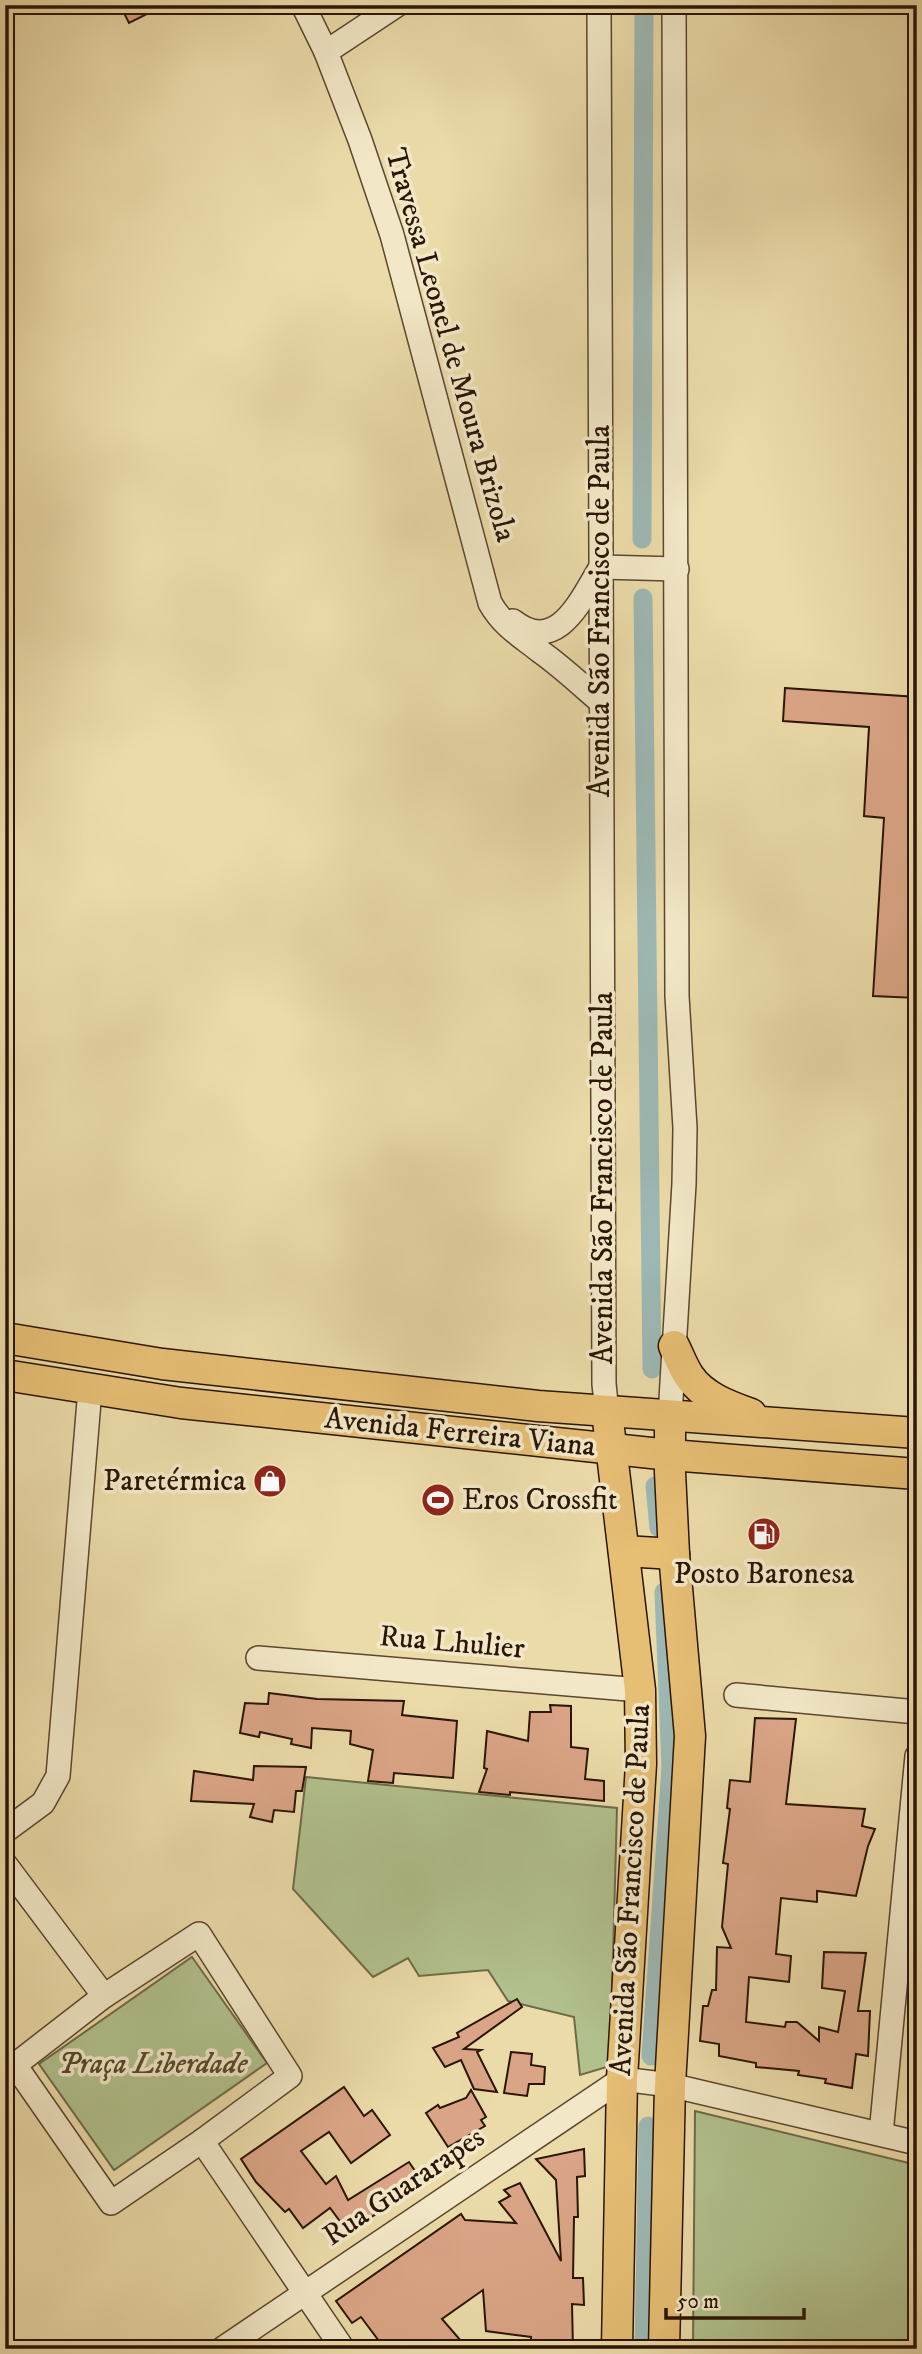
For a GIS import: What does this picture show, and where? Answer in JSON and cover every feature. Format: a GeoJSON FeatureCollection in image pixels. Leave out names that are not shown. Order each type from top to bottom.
{"type":"FeatureCollection","features":[{"type":"Feature","properties":{"kind":"main road","name":"Avenida Ferreira Viana"},"geometry":{"type":"LineString","coordinates":[[5,1338],[162,1364],[607,1412],[917,1433]]}},
{"type":"Feature","properties":{"kind":"main road"},"geometry":{"type":"LineString","coordinates":[[674,1346],[689,1377],[704,1391],[721,1402],[771,1422]]}},
{"type":"Feature","properties":{"kind":"main road","name":"Avenida Ferreira Viana"},"geometry":{"type":"LineString","coordinates":[[5,1375],[181,1404],[670,1455],[917,1474]]}},
{"type":"Feature","properties":{"kind":"main road","name":"Avenida São Francisco de Paula"},"geometry":{"type":"LineString","coordinates":[[607,1412],[640,1690],[641,1765],[622,2079],[617,2349]]}},
{"type":"Feature","properties":{"kind":"main road","name":"Avenida São Francisco de Paula"},"geometry":{"type":"LineString","coordinates":[[664,2349],[670,2085],[690,1736],[674,1559],[670,1416]]}},
{"type":"Feature","properties":{"kind":"main road"},"geometry":{"type":"LineString","coordinates":[[625,1557],[674,1559]]}},
{"type":"Feature","properties":{"kind":"street","name":"Travessa Leonel de Moura Brizola"},"geometry":{"type":"LineString","coordinates":[[303,5],[326,52],[360,140],[392,235],[490,603],[504,623],[601,702]]}},
{"type":"Feature","properties":{"kind":"street"},"geometry":{"type":"LineString","coordinates":[[326,52],[397,5]]}},
{"type":"Feature","properties":{"kind":"street","name":"Avenida São Francisco de Paula"},"geometry":{"type":"LineString","coordinates":[[599,5],[610,567],[601,702],[604,1384],[607,1412]]}},
{"type":"Feature","properties":{"kind":"street","name":"Avenida São Francisco de Paula"},"geometry":{"type":"LineString","coordinates":[[670,1416],[685,1128],[677,996],[671,569],[674,5]]}},
{"type":"Feature","properties":{"kind":"street","name":"Travessa Leonel de Moura Brizola"},"geometry":{"type":"LineString","coordinates":[[484,587],[506,615],[524,629],[537,634],[563,623],[610,567]]}},
{"type":"Feature","properties":{"kind":"street"},"geometry":{"type":"LineString","coordinates":[[610,567],[671,569]]}},
{"type":"Feature","properties":{"kind":"street"},"geometry":{"type":"LineString","coordinates":[[5,1831],[43,1803],[58,1776],[90,1389]]}},
{"type":"Feature","properties":{"kind":"street","name":"Rua Lhulier"},"geometry":{"type":"LineString","coordinates":[[258,1658],[640,1690]]}},
{"type":"Feature","properties":{"kind":"street"},"geometry":{"type":"LineString","coordinates":[[736,1696],[917,1712]]}},
{"type":"Feature","properties":{"kind":"street"},"geometry":{"type":"LineString","coordinates":[[881,2134],[917,1756]]}},
{"type":"Feature","properties":{"kind":"street"},"geometry":{"type":"LineString","coordinates":[[5,1864],[104,1996]]}},
{"type":"Feature","properties":{"kind":"street"},"geometry":{"type":"LineString","coordinates":[[199,1934],[290,2076],[202,2141],[111,2203],[15,2065],[104,1996],[199,1934]]}},
{"type":"Feature","properties":{"kind":"street"},"geometry":{"type":"LineString","coordinates":[[622,2079],[670,2085],[917,2143]]}},
{"type":"Feature","properties":{"kind":"street","name":"Rua Guararapes"},"geometry":{"type":"LineString","coordinates":[[222,2349],[622,2079]]}},
{"type":"Feature","properties":{"kind":"street"},"geometry":{"type":"LineString","coordinates":[[202,2141],[343,2349]]}},
{"type":"Feature","properties":{"kind":"green space"},"geometry":{"type":"Polygon","coordinates":[[[306,1777],[617,1808],[610,2066],[580,2075],[574,2017],[508,2001],[488,1970],[419,1976],[408,1958],[373,1977],[293,1889],[306,1777]]]}},
{"type":"Feature","properties":{"kind":"green space","name":"Praça Liberdade"},"geometry":{"type":"Polygon","coordinates":[[[192,1957],[267,2063],[114,2170],[39,2064],[192,1957]]]}},
{"type":"Feature","properties":{"kind":"green space"},"geometry":{"type":"Polygon","coordinates":[[[695,2111],[917,2165],[917,2349],[693,2349],[695,2111]]]}},
{"type":"Feature","properties":{"kind":"building"},"geometry":{"type":"Polygon","coordinates":[[[120,5],[165,5],[129,23],[120,5]]]}},
{"type":"Feature","properties":{"kind":"building"},"geometry":{"type":"Polygon","coordinates":[[[785,688],[917,697],[917,998],[873,996],[884,818],[864,816],[869,727],[783,721],[785,688]]]}},
{"type":"Feature","properties":{"kind":"building"},"geometry":{"type":"Polygon","coordinates":[[[269,1693],[317,1699],[404,1701],[402,1715],[457,1721],[453,1778],[394,1773],[393,1783],[368,1781],[373,1750],[350,1744],[351,1731],[312,1728],[311,1748],[291,1744],[292,1739],[260,1732],[259,1737],[240,1733],[245,1703],[268,1704],[269,1693]]]}},
{"type":"Feature","properties":{"kind":"building"},"geometry":{"type":"Polygon","coordinates":[[[550,1705],[571,1706],[571,1747],[588,1749],[585,1779],[604,1781],[604,1801],[510,1792],[510,1795],[479,1792],[487,1769],[484,1768],[487,1731],[528,1741],[530,1712],[551,1712],[550,1705]]]}},
{"type":"Feature","properties":{"kind":"building"},"geometry":{"type":"Polygon","coordinates":[[[755,1718],[796,1719],[786,1804],[865,1809],[862,1826],[875,1829],[856,1896],[817,1891],[817,1902],[781,1898],[776,1954],[791,1956],[789,1982],[749,1977],[746,2022],[785,2027],[786,2022],[797,2022],[819,2041],[819,2027],[838,2032],[845,1991],[822,1988],[824,1952],[866,1953],[858,2011],[870,2011],[868,2056],[856,2054],[852,2088],[825,2083],[826,2079],[798,2075],[799,2071],[756,2067],[756,2063],[719,2056],[719,2044],[700,2041],[703,2006],[708,2006],[712,1990],[716,1990],[717,1947],[731,1948],[722,1927],[728,1864],[723,1863],[730,1809],[727,1808],[730,1780],[750,1782],[755,1718]]]}},
{"type":"Feature","properties":{"kind":"building"},"geometry":{"type":"Polygon","coordinates":[[[254,1766],[306,1767],[302,1791],[296,1791],[294,1812],[274,1810],[272,1822],[250,1817],[254,1804],[191,1801],[194,1771],[253,1780],[254,1766]]]}},
{"type":"Feature","properties":{"kind":"building"},"geometry":{"type":"Polygon","coordinates":[[[517,1999],[522,2007],[464,2049],[481,2050],[477,2052],[497,2092],[474,2089],[461,2060],[445,2067],[433,2048],[459,2037],[457,2033],[517,1999]]]}},
{"type":"Feature","properties":{"kind":"building"},"geometry":{"type":"Polygon","coordinates":[[[511,2052],[532,2054],[531,2065],[545,2067],[544,2084],[529,2084],[527,2096],[504,2093],[511,2052]]]}},
{"type":"Feature","properties":{"kind":"building"},"geometry":{"type":"Polygon","coordinates":[[[344,2087],[364,2116],[372,2110],[390,2135],[351,2163],[329,2132],[301,2151],[326,2184],[336,2176],[348,2200],[409,2162],[422,2181],[363,2223],[357,2215],[342,2224],[330,2208],[303,2228],[289,2209],[285,2212],[256,2182],[241,2159],[344,2087]]]}},
{"type":"Feature","properties":{"kind":"building"},"geometry":{"type":"Polygon","coordinates":[[[471,2090],[486,2117],[481,2120],[485,2126],[448,2147],[426,2113],[438,2105],[440,2108],[466,2098],[471,2090]]]}},
{"type":"Feature","properties":{"kind":"building"},"geometry":{"type":"Polygon","coordinates":[[[584,2149],[585,2176],[577,2177],[578,2217],[574,2217],[573,2278],[583,2278],[584,2305],[572,2304],[573,2349],[531,2349],[531,2337],[486,2331],[483,2290],[442,2319],[468,2349],[446,2349],[442,2344],[434,2349],[385,2349],[361,2317],[352,2323],[336,2301],[461,2214],[465,2220],[516,2223],[499,2202],[510,2196],[504,2190],[520,2183],[561,2261],[556,2180],[536,2159],[584,2149]]]}},
{"type":"Feature","properties":{"kind":"waterway"},"geometry":{"type":"LineString","coordinates":[[642,539],[644,5]]}},
{"type":"Feature","properties":{"kind":"waterway"},"geometry":{"type":"LineString","coordinates":[[643,598],[652,1369]]}},
{"type":"Feature","properties":{"kind":"waterway"},"geometry":{"type":"LineString","coordinates":[[655,1486],[659,1528]]}},
{"type":"Feature","properties":{"kind":"waterway"},"geometry":{"type":"LineString","coordinates":[[651,2056],[671,1767],[664,1592]]}},
{"type":"Feature","properties":{"kind":"waterway"},"geometry":{"type":"LineString","coordinates":[[644,2349],[648,2126]]}},
{"type":"Feature","properties":{"kind":"place","name":"Paretérmica"},"geometry":{"type":"Point","coordinates":[270,1481]}},
{"type":"Feature","properties":{"kind":"place","name":"Eros Crossfit"},"geometry":{"type":"Point","coordinates":[438,1500]}},
{"type":"Feature","properties":{"kind":"place","name":"Posto Baronesa"},"geometry":{"type":"Point","coordinates":[764,1534]}}]}
